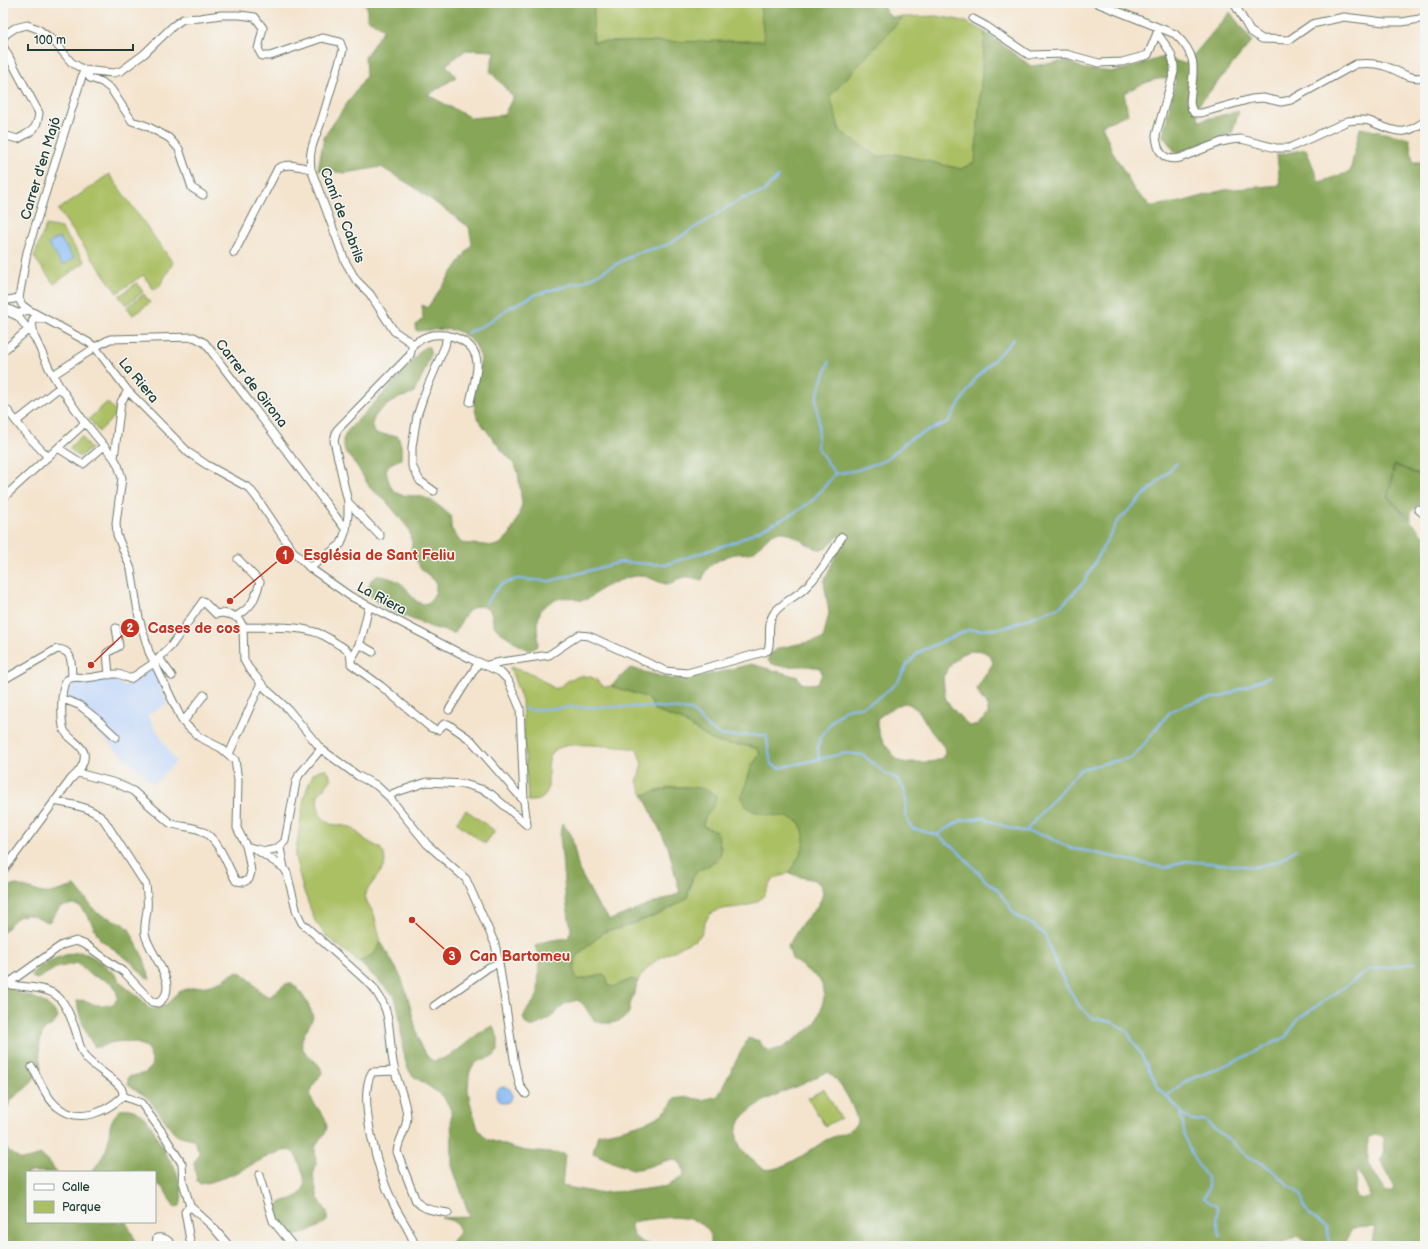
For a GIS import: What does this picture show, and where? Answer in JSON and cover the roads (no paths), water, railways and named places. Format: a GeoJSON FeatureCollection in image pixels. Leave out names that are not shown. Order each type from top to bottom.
{"type":"FeatureCollection","features":[{"type":"Feature","properties":{"kind":"street"},"geometry":{"type":"LineString","coordinates":[[1097,3],[1175,34],[1184,43],[1194,62],[1190,103],[1190,108],[1194,113],[1201,113],[1251,99],[1263,98],[1281,102],[1291,100],[1356,64],[1366,63],[1384,66],[1405,76],[1414,78],[1425,76]]}},
{"type":"Feature","properties":{"kind":"street"},"geometry":{"type":"LineString","coordinates":[[1234,3],[1250,31],[1262,39],[1289,40],[1312,24],[1344,17],[1384,22],[1402,22],[1425,18]]}},
{"type":"Feature","properties":{"kind":"street","name":"Camí de Cabrils"},"geometry":{"type":"LineString","coordinates":[[84,70],[113,73],[121,71],[144,54],[173,26],[183,19],[221,15],[255,17],[263,28],[258,49],[262,56],[270,56],[322,38],[340,42],[343,50],[322,121],[311,150],[309,158],[311,169],[337,242],[352,274],[370,294],[394,331],[413,344]]}},
{"type":"Feature","properties":{"kind":"street"},"geometry":{"type":"LineString","coordinates":[[973,19],[1029,55],[1066,54],[1099,63],[1122,62],[1148,55],[1157,33]]}},
{"type":"Feature","properties":{"kind":"street"},"geometry":{"type":"LineString","coordinates":[[1148,22],[1171,52],[1174,63],[1174,72],[1156,135],[1156,144],[1160,152],[1168,158],[1180,158],[1221,142],[1241,139],[1276,148],[1289,148],[1348,121],[1368,121],[1380,126],[1405,132],[1425,121]]}},
{"type":"Feature","properties":{"kind":"street"},"geometry":{"type":"LineString","coordinates":[[3,39],[6,34],[15,28],[27,25],[38,29],[53,40],[71,62],[84,70],[90,78],[102,82],[111,89],[132,120],[169,138],[179,149],[192,188],[202,195]]}},
{"type":"Feature","properties":{"kind":"street"},"geometry":{"type":"LineString","coordinates":[[3,46],[38,113],[37,124],[31,132],[18,139],[3,135]]}},
{"type":"Feature","properties":{"kind":"street","name":"Carrer d'en Majó"},"geometry":{"type":"LineString","coordinates":[[20,298],[27,252],[84,70]]}},
{"type":"Feature","properties":{"kind":"street"},"geometry":{"type":"LineString","coordinates":[[234,253],[278,168],[283,165],[289,165],[311,169]]}},
{"type":"Feature","properties":{"kind":"street"},"geometry":{"type":"LineString","coordinates":[[28,310],[22,305],[20,298],[11,299],[4,306],[16,314],[29,329],[60,387],[85,423],[114,458],[118,466],[122,478],[116,523],[117,535],[131,569],[139,618],[146,644],[157,660],[172,676]]}},
{"type":"Feature","properties":{"kind":"street"},"geometry":{"type":"LineString","coordinates":[[16,314],[28,310]]}},
{"type":"Feature","properties":{"kind":"street","name":"La Riera"},"geometry":{"type":"LineString","coordinates":[[28,310],[88,342],[128,390],[189,453],[207,465],[249,488],[292,550],[310,568],[350,596],[369,607],[500,672],[508,680],[520,708],[524,800],[527,825],[491,794],[484,790],[464,784],[427,782],[394,793],[389,797]]}},
{"type":"Feature","properties":{"kind":"street"},"geometry":{"type":"LineString","coordinates":[[35,338],[32,323],[33,319],[39,318],[50,321]]}},
{"type":"Feature","properties":{"kind":"street"},"geometry":{"type":"LineString","coordinates":[[3,351],[29,329]]}},
{"type":"Feature","properties":{"kind":"street"},"geometry":{"type":"LineString","coordinates":[[310,568],[341,544],[346,530],[348,502],[334,440],[337,430],[410,356],[413,344],[432,335],[447,335],[459,337],[468,345],[475,354],[477,363],[470,402]]}},
{"type":"Feature","properties":{"kind":"street"},"geometry":{"type":"LineString","coordinates":[[434,491],[420,481],[412,466],[412,447],[417,416],[424,395],[445,346],[447,335]]}},
{"type":"Feature","properties":{"kind":"street","name":"Carrer de Girona"},"geometry":{"type":"LineString","coordinates":[[53,375],[110,339],[194,337],[205,343],[346,530]]}},
{"type":"Feature","properties":{"kind":"street"},"geometry":{"type":"LineString","coordinates":[[17,421],[60,387]]}},
{"type":"Feature","properties":{"kind":"street"},"geometry":{"type":"LineString","coordinates":[[114,458],[122,402],[128,390]]}},
{"type":"Feature","properties":{"kind":"street"},"geometry":{"type":"LineString","coordinates":[[3,412],[8,411],[26,434],[48,457]]}},
{"type":"Feature","properties":{"kind":"street"},"geometry":{"type":"LineString","coordinates":[[3,498],[85,423]]}},
{"type":"Feature","properties":{"kind":"street"},"geometry":{"type":"LineString","coordinates":[[58,448],[82,464],[104,446]]}},
{"type":"Feature","properties":{"kind":"street"},"geometry":{"type":"LineString","coordinates":[[348,502],[380,536]]}},
{"type":"Feature","properties":{"kind":"street"},"geometry":{"type":"LineString","coordinates":[[1418,509],[1425,515]]}},
{"type":"Feature","properties":{"kind":"street"},"geometry":{"type":"LineString","coordinates":[[488,666],[501,662],[549,655],[579,635],[589,636],[666,671],[687,673],[764,652],[768,650],[770,645],[769,633],[771,620],[774,613],[804,589],[819,573],[842,537]]}},
{"type":"Feature","properties":{"kind":"street"},"geometry":{"type":"LineString","coordinates":[[235,617],[244,612],[250,606],[256,596],[260,582],[238,558]]}},
{"type":"Feature","properties":{"kind":"street"},"geometry":{"type":"LineString","coordinates":[[3,871],[71,778],[78,773],[84,760],[84,752],[82,748],[67,736],[64,730],[62,721],[62,691],[64,684],[67,680],[72,678],[119,674],[130,679],[157,660],[174,643],[203,601],[216,614],[222,613],[232,615],[239,619],[243,627],[244,660],[248,668],[288,710],[321,749],[358,776],[376,785],[389,797],[427,844],[466,879],[495,944],[515,1066],[520,1086],[526,1094]]}},
{"type":"Feature","properties":{"kind":"street"},"geometry":{"type":"LineString","coordinates":[[369,607],[363,634],[352,658],[351,664],[381,686],[431,728],[438,730],[444,724],[448,724],[471,740],[524,800]]}},
{"type":"Feature","properties":{"kind":"street"},"geometry":{"type":"LineString","coordinates":[[243,627],[298,628],[313,631],[348,650],[352,658]]}},
{"type":"Feature","properties":{"kind":"street"},"geometry":{"type":"LineString","coordinates":[[108,676],[107,653],[119,646],[116,628]]}},
{"type":"Feature","properties":{"kind":"street"},"geometry":{"type":"LineString","coordinates":[[359,644],[373,652]]}},
{"type":"Feature","properties":{"kind":"street"},"geometry":{"type":"LineString","coordinates":[[3,680],[57,649],[64,649],[69,654],[72,678]]}},
{"type":"Feature","properties":{"kind":"street"},"geometry":{"type":"LineString","coordinates":[[78,773],[95,777],[133,791],[170,823],[176,826],[200,830],[212,839],[221,852],[236,881],[244,882],[249,879],[251,872],[246,846],[237,828],[238,780],[235,760],[221,748],[200,737],[183,722],[159,673],[157,660]]}},
{"type":"Feature","properties":{"kind":"street"},"geometry":{"type":"LineString","coordinates":[[449,710],[478,662]]}},
{"type":"Feature","properties":{"kind":"street"},"geometry":{"type":"LineString","coordinates":[[229,754],[261,683]]}},
{"type":"Feature","properties":{"kind":"street"},"geometry":{"type":"LineString","coordinates":[[183,722],[204,695]]}},
{"type":"Feature","properties":{"kind":"street"},"geometry":{"type":"LineString","coordinates":[[63,699],[79,705],[116,737]]}},
{"type":"Feature","properties":{"kind":"street"},"geometry":{"type":"LineString","coordinates":[[257,850],[270,851],[280,848],[285,842],[288,833],[296,782],[299,775],[321,749]]}},
{"type":"Feature","properties":{"kind":"street"},"geometry":{"type":"LineString","coordinates":[[54,801],[86,808],[96,812],[104,820],[146,885],[148,896],[144,922],[146,936],[165,976],[167,994],[165,999],[158,1003],[152,1002],[125,973],[86,945],[76,941],[62,945],[10,982],[11,985],[36,988],[54,993],[62,1000],[74,1026],[85,1057],[98,1070],[122,1089],[123,1096]]}},
{"type":"Feature","properties":{"kind":"street"},"geometry":{"type":"LineString","coordinates":[[246,846],[257,850],[284,868]]}},
{"type":"Feature","properties":{"kind":"street"},"geometry":{"type":"LineString","coordinates":[[280,848],[297,913],[302,923],[373,988],[381,1000],[387,1015],[392,1061],[401,1087],[407,1116],[406,1127],[397,1152],[416,1201],[420,1206],[448,1213]]}},
{"type":"Feature","properties":{"kind":"street"},"geometry":{"type":"LineString","coordinates":[[434,1006],[489,967],[499,963]]}},
{"type":"Feature","properties":{"kind":"street"},"geometry":{"type":"LineString","coordinates":[[32,1066],[48,1095],[58,1108],[73,1115],[84,1116],[104,1111],[115,1104],[123,1096]]}},
{"type":"Feature","properties":{"kind":"street"},"geometry":{"type":"LineString","coordinates":[[395,1071],[372,1072],[369,1077],[367,1103],[371,1134],[377,1159],[392,1202],[411,1233],[415,1246]]}},
{"type":"Feature","properties":{"kind":"street"},"geometry":{"type":"LineString","coordinates":[[123,1096],[141,1103],[162,1132],[182,1164],[183,1182],[190,1206],[212,1226],[229,1246]]}},
{"type":"Feature","properties":{"kind":"street"},"geometry":{"type":"LineString","coordinates":[[259,1175],[273,1221],[293,1246]]}},
{"type":"Feature","properties":{"kind":"street"},"geometry":{"type":"LineString","coordinates":[[190,1206],[185,1212],[191,1246]]}},
{"type":"Feature","properties":{"kind":"street"},"geometry":{"type":"LineString","coordinates":[[157,1246],[157,1238],[162,1237],[167,1239],[173,1246]]}},
{"type":"Feature","properties":{"kind":"water"},"geometry":{"type":"Polygon","coordinates":[[[59,237],[74,258],[63,265],[48,244],[59,237]]]}},
{"type":"Feature","properties":{"kind":"water"},"geometry":{"type":"Polygon","coordinates":[[[504,1087],[510,1089],[512,1095],[510,1101],[504,1103],[498,1101],[496,1095],[498,1089],[504,1087]]]}},
{"type":"Feature","properties":{"kind":"waterway"},"geometry":{"type":"LineString","coordinates":[[467,333],[486,324],[507,309],[537,294],[585,281],[637,253],[667,245],[741,199],[763,192],[778,177]]}},
{"type":"Feature","properties":{"kind":"waterway"},"geometry":{"type":"LineString","coordinates":[[486,603],[500,585],[517,579],[550,581],[621,562],[665,565],[737,541],[791,515],[812,501],[835,474],[857,470],[886,460],[910,439],[948,422],[976,378],[1014,339]]}},
{"type":"Feature","properties":{"kind":"waterway"},"geometry":{"type":"LineString","coordinates":[[829,362],[816,398],[819,425],[817,447],[835,474]]}},
{"type":"Feature","properties":{"kind":"waterway"},"geometry":{"type":"LineString","coordinates":[[819,759],[818,746],[821,737],[834,719],[846,709],[863,706],[876,700],[898,682],[907,665],[919,652],[968,630],[1004,628],[1061,606],[1084,582],[1117,522],[1177,463]]}},
{"type":"Feature","properties":{"kind":"waterway"},"geometry":{"type":"LineString","coordinates":[[1026,831],[1081,769],[1131,758],[1138,752],[1171,711],[1188,704],[1221,697],[1270,676]]}},
{"type":"Feature","properties":{"kind":"waterway"},"geometry":{"type":"LineString","coordinates":[[524,709],[534,710],[574,707],[658,707],[691,710],[709,728],[722,736],[766,735],[771,764],[779,768],[846,753],[863,755],[885,773],[896,778],[904,789],[906,799],[905,816],[912,828],[937,835],[956,849],[986,881],[997,889],[1016,916],[1033,925],[1045,935],[1052,955],[1068,989],[1080,1007],[1093,1018],[1112,1022],[1126,1030],[1141,1054],[1159,1089],[1181,1111],[1185,1138],[1192,1156],[1207,1178],[1209,1187],[1204,1198],[1217,1207],[1220,1236]]}},
{"type":"Feature","properties":{"kind":"waterway"},"geometry":{"type":"LineString","coordinates":[[937,835],[963,820],[983,818],[1008,828],[1046,836],[1072,849],[1165,868],[1185,861],[1255,867],[1279,861],[1296,849]]}},
{"type":"Feature","properties":{"kind":"waterway"},"geometry":{"type":"LineString","coordinates":[[1167,1096],[1184,1082],[1240,1059],[1286,1037],[1298,1019],[1369,970],[1416,963]]}},
{"type":"Feature","properties":{"kind":"waterway"},"geometry":{"type":"LineString","coordinates":[[1181,1112],[1192,1121],[1204,1120],[1248,1156],[1267,1166],[1302,1196],[1303,1205],[1310,1215],[1326,1227],[1331,1246]]}},
{"type":"Feature","properties":{"kind":"place","name":"Església de Sant Feliu"},"geometry":{"type":"Point","coordinates":[230,601]}},
{"type":"Feature","properties":{"kind":"place","name":"Cases de cos"},"geometry":{"type":"Point","coordinates":[91,665]}},
{"type":"Feature","properties":{"kind":"place","name":"Can Bartomeu"},"geometry":{"type":"Point","coordinates":[412,920]}}]}
